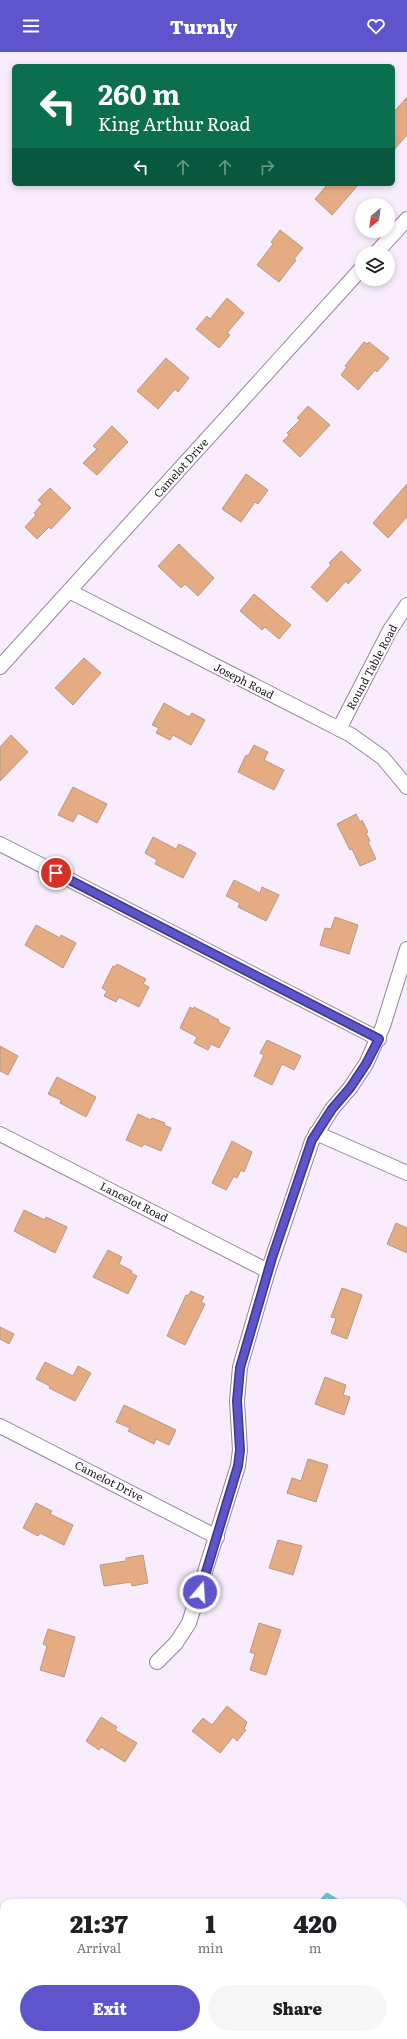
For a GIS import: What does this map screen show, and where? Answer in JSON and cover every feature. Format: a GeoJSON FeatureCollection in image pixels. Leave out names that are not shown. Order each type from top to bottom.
{"type":"FeatureCollection","features":[{"type":"Feature","properties":{"kind":"street"},"geometry":{"type":"LineString","coordinates":[[382,246],[407,219]]}},
{"type":"Feature","properties":{"kind":"street","name":"Camelot Drive"},"geometry":{"type":"LineString","coordinates":[[0,666],[355,276]]}},
{"type":"Feature","properties":{"kind":"street","name":"Joseph Road"},"geometry":{"type":"LineString","coordinates":[[69,591],[339,729],[383,758],[407,787]]}},
{"type":"Feature","properties":{"kind":"street","name":"Round Table Road"},"geometry":{"type":"LineString","coordinates":[[339,729],[390,630],[407,605]]}},
{"type":"Feature","properties":{"kind":"street"},"geometry":{"type":"LineString","coordinates":[[0,844],[379,1039]]}},
{"type":"Feature","properties":{"kind":"street"},"geometry":{"type":"LineString","coordinates":[[157,1662],[176,1643],[189,1623],[238,1466],[240,1450],[237,1401],[240,1368],[268,1271],[303,1164],[316,1133],[332,1109],[350,1088],[366,1064],[379,1039],[407,948]]}},
{"type":"Feature","properties":{"kind":"street"},"geometry":{"type":"LineString","coordinates":[[316,1133],[407,1172]]}},
{"type":"Feature","properties":{"kind":"street","name":"Lancelot Road"},"geometry":{"type":"LineString","coordinates":[[0,1134],[268,1271]]}},
{"type":"Feature","properties":{"kind":"street","name":"Camelot Drive"},"geometry":{"type":"LineString","coordinates":[[0,1426],[217,1537]]}},
{"type":"Feature","properties":{"kind":"building"},"geometry":{"type":"Polygon","coordinates":[[[407,97],[407,135],[395,149],[395,111],[407,97]]]}},
{"type":"Feature","properties":{"kind":"building"},"geometry":{"type":"Polygon","coordinates":[[[326,186],[357,186],[332,215],[315,199],[326,186]]]}},
{"type":"Feature","properties":{"kind":"building"},"geometry":{"type":"Polygon","coordinates":[[[280,230],[303,248],[294,259],[296,260],[279,282],[257,265],[273,244],[271,242],[280,230]]]}},
{"type":"Feature","properties":{"kind":"building"},"geometry":{"type":"Polygon","coordinates":[[[227,298],[244,313],[227,333],[230,335],[219,348],[196,329],[207,316],[210,319],[227,298]]]}},
{"type":"Feature","properties":{"kind":"building"},"geometry":{"type":"Polygon","coordinates":[[[364,342],[367,344],[369,342],[389,358],[377,372],[375,370],[358,390],[341,375],[347,367],[345,366],[364,342]]]}},
{"type":"Feature","properties":{"kind":"building"},"geometry":{"type":"Polygon","coordinates":[[[166,358],[189,378],[178,392],[175,389],[158,409],[137,391],[166,358]]]}},
{"type":"Feature","properties":{"kind":"building"},"geometry":{"type":"Polygon","coordinates":[[[308,406],[330,425],[300,457],[283,441],[289,435],[287,433],[300,420],[297,418],[308,406]]]}},
{"type":"Feature","properties":{"kind":"building"},"geometry":{"type":"Polygon","coordinates":[[[112,426],[128,442],[97,475],[83,463],[97,449],[93,446],[112,426]]]}},
{"type":"Feature","properties":{"kind":"building"},"geometry":{"type":"Polygon","coordinates":[[[246,474],[268,490],[258,504],[255,502],[241,522],[222,509],[246,474]]]}},
{"type":"Feature","properties":{"kind":"building"},"geometry":{"type":"Polygon","coordinates":[[[407,484],[407,517],[388,538],[373,523],[407,484]]]}},
{"type":"Feature","properties":{"kind":"building"},"geometry":{"type":"Polygon","coordinates":[[[50,488],[71,508],[51,529],[49,527],[37,539],[25,527],[36,515],[34,513],[42,504],[38,500],[50,488]]]}},
{"type":"Feature","properties":{"kind":"building"},"geometry":{"type":"Polygon","coordinates":[[[179,544],[214,578],[198,596],[185,584],[181,588],[158,566],[179,544]]]}},
{"type":"Feature","properties":{"kind":"building"},"geometry":{"type":"Polygon","coordinates":[[[341,551],[361,570],[348,584],[346,581],[327,602],[311,587],[331,565],[329,563],[341,551]]]}},
{"type":"Feature","properties":{"kind":"building"},"geometry":{"type":"Polygon","coordinates":[[[254,594],[291,625],[279,639],[265,627],[262,630],[240,611],[254,594]]]}},
{"type":"Feature","properties":{"kind":"building"},"geometry":{"type":"Polygon","coordinates":[[[84,658],[101,673],[73,705],[55,688],[84,658]]]}},
{"type":"Feature","properties":{"kind":"building"},"geometry":{"type":"Polygon","coordinates":[[[164,703],[189,717],[192,713],[205,720],[191,745],[173,735],[170,740],[156,733],[159,728],[152,725],[164,703]]]}},
{"type":"Feature","properties":{"kind":"building"},"geometry":{"type":"Polygon","coordinates":[[[11,735],[28,752],[0,781],[0,747],[11,735]]]}},
{"type":"Feature","properties":{"kind":"building"},"geometry":{"type":"Polygon","coordinates":[[[254,745],[268,752],[264,760],[284,770],[274,790],[238,772],[246,755],[248,756],[254,745]]]}},
{"type":"Feature","properties":{"kind":"building"},"geometry":{"type":"Polygon","coordinates":[[[73,787],[107,804],[97,823],[78,813],[73,822],[58,815],[73,787]]]}},
{"type":"Feature","properties":{"kind":"building"},"geometry":{"type":"Polygon","coordinates":[[[356,814],[360,822],[362,820],[368,832],[366,833],[370,841],[368,842],[376,859],[360,866],[337,824],[356,814]]]}},
{"type":"Feature","properties":{"kind":"building"},"geometry":{"type":"Polygon","coordinates":[[[153,837],[176,849],[179,844],[196,853],[183,878],[155,864],[157,860],[145,853],[153,837]]]}},
{"type":"Feature","properties":{"kind":"building"},"geometry":{"type":"Polygon","coordinates":[[[234,880],[260,893],[262,887],[279,895],[266,921],[238,907],[240,903],[226,896],[234,880]]]}},
{"type":"Feature","properties":{"kind":"building"},"geometry":{"type":"Polygon","coordinates":[[[335,917],[358,925],[349,954],[320,945],[325,928],[331,929],[335,917]]]}},
{"type":"Feature","properties":{"kind":"building"},"geometry":{"type":"Polygon","coordinates":[[[36,925],[60,938],[61,935],[76,943],[63,968],[25,945],[36,925]]]}},
{"type":"Feature","properties":{"kind":"building"},"geometry":{"type":"Polygon","coordinates":[[[117,964],[146,979],[143,984],[149,987],[139,1007],[119,997],[116,1002],[104,996],[107,991],[102,988],[113,966],[115,967],[117,964]]]}},
{"type":"Feature","properties":{"kind":"building"},"geometry":{"type":"Polygon","coordinates":[[[190,1007],[193,1009],[194,1007],[219,1020],[218,1022],[230,1028],[219,1048],[211,1044],[208,1050],[194,1043],[197,1037],[180,1028],[190,1007]]]}},
{"type":"Feature","properties":{"kind":"building"},"geometry":{"type":"Polygon","coordinates":[[[267,1040],[301,1056],[294,1070],[282,1064],[272,1085],[254,1076],[264,1055],[260,1053],[267,1040]]]}},
{"type":"Feature","properties":{"kind":"building"},"geometry":{"type":"Polygon","coordinates":[[[0,1046],[18,1056],[8,1075],[0,1071],[0,1046]]]}},
{"type":"Feature","properties":{"kind":"building"},"geometry":{"type":"Polygon","coordinates":[[[57,1077],[96,1097],[86,1117],[60,1103],[61,1100],[48,1094],[57,1077]]]}},
{"type":"Feature","properties":{"kind":"building"},"geometry":{"type":"Polygon","coordinates":[[[138,1114],[151,1120],[152,1118],[165,1123],[164,1125],[171,1128],[161,1151],[144,1144],[142,1147],[126,1140],[138,1114]]]}},
{"type":"Feature","properties":{"kind":"building"},"geometry":{"type":"Polygon","coordinates":[[[232,1141],[252,1152],[244,1172],[241,1170],[237,1178],[234,1176],[226,1190],[212,1183],[232,1141]]]}},
{"type":"Feature","properties":{"kind":"building"},"geometry":{"type":"Polygon","coordinates":[[[24,1210],[45,1220],[46,1217],[67,1227],[55,1253],[14,1231],[24,1210]]]}},
{"type":"Feature","properties":{"kind":"building"},"geometry":{"type":"Polygon","coordinates":[[[396,1223],[407,1228],[407,1253],[387,1244],[396,1223]]]}},
{"type":"Feature","properties":{"kind":"building"},"geometry":{"type":"Polygon","coordinates":[[[108,1250],[122,1257],[119,1264],[132,1271],[131,1273],[137,1276],[128,1294],[93,1277],[108,1250]]]}},
{"type":"Feature","properties":{"kind":"building"},"geometry":{"type":"Polygon","coordinates":[[[342,1288],[362,1295],[347,1339],[331,1333],[336,1318],[331,1317],[342,1288]]]}},
{"type":"Feature","properties":{"kind":"building"},"geometry":{"type":"Polygon","coordinates":[[[191,1291],[204,1297],[201,1302],[205,1304],[185,1345],[167,1336],[186,1295],[188,1296],[191,1291]]]}},
{"type":"Feature","properties":{"kind":"building"},"geometry":{"type":"Polygon","coordinates":[[[0,1327],[14,1334],[9,1344],[0,1339],[0,1327]]]}},
{"type":"Feature","properties":{"kind":"building"},"geometry":{"type":"Polygon","coordinates":[[[45,1362],[73,1376],[78,1366],[91,1373],[75,1401],[49,1388],[50,1386],[36,1379],[45,1362]]]}},
{"type":"Feature","properties":{"kind":"building"},"geometry":{"type":"Polygon","coordinates":[[[325,1377],[346,1385],[343,1395],[350,1397],[344,1415],[315,1404],[325,1377]]]}},
{"type":"Feature","properties":{"kind":"building"},"geometry":{"type":"Polygon","coordinates":[[[124,1405],[176,1430],[169,1445],[156,1439],[154,1444],[128,1431],[130,1428],[116,1422],[124,1405]]]}},
{"type":"Feature","properties":{"kind":"building"},"geometry":{"type":"Polygon","coordinates":[[[308,1459],[328,1465],[316,1502],[287,1493],[292,1478],[301,1481],[308,1459]]]}},
{"type":"Feature","properties":{"kind":"building"},"geometry":{"type":"Polygon","coordinates":[[[36,1503],[52,1511],[50,1514],[73,1525],[64,1545],[40,1533],[38,1536],[23,1528],[36,1503]]]}},
{"type":"Feature","properties":{"kind":"building"},"geometry":{"type":"Polygon","coordinates":[[[278,1540],[302,1546],[293,1575],[269,1568],[278,1540]]]}},
{"type":"Feature","properties":{"kind":"building"},"geometry":{"type":"Polygon","coordinates":[[[143,1555],[148,1583],[132,1586],[131,1582],[104,1586],[100,1565],[126,1561],[126,1558],[143,1555]]]}},
{"type":"Feature","properties":{"kind":"building"},"geometry":{"type":"Polygon","coordinates":[[[259,1623],[281,1630],[266,1675],[250,1670],[255,1654],[250,1652],[259,1623]]]}},
{"type":"Feature","properties":{"kind":"building"},"geometry":{"type":"Polygon","coordinates":[[[48,1629],[75,1637],[64,1677],[40,1670],[47,1646],[43,1644],[48,1629]]]}},
{"type":"Feature","properties":{"kind":"building"},"geometry":{"type":"Polygon","coordinates":[[[227,1706],[247,1722],[244,1729],[246,1730],[237,1741],[233,1737],[220,1753],[192,1731],[203,1718],[212,1725],[227,1706]]]}},
{"type":"Feature","properties":{"kind":"building"},"geometry":{"type":"Polygon","coordinates":[[[101,1717],[117,1727],[115,1730],[137,1743],[125,1762],[101,1747],[99,1750],[86,1741],[101,1717]]]}},
{"type":"Feature","properties":{"kind":"waterway"},"geometry":{"type":"LineString","coordinates":[[324,1899],[327,1895],[334,1899]]}},
{"type":"Feature","properties":{"kind":"route"},"geometry":{"type":"LineString","coordinates":[[56,873],[379,1039],[366,1064],[350,1088],[332,1109],[312,1140],[268,1271],[240,1368],[237,1401],[240,1450],[235,1482],[200,1592]]}}]}
